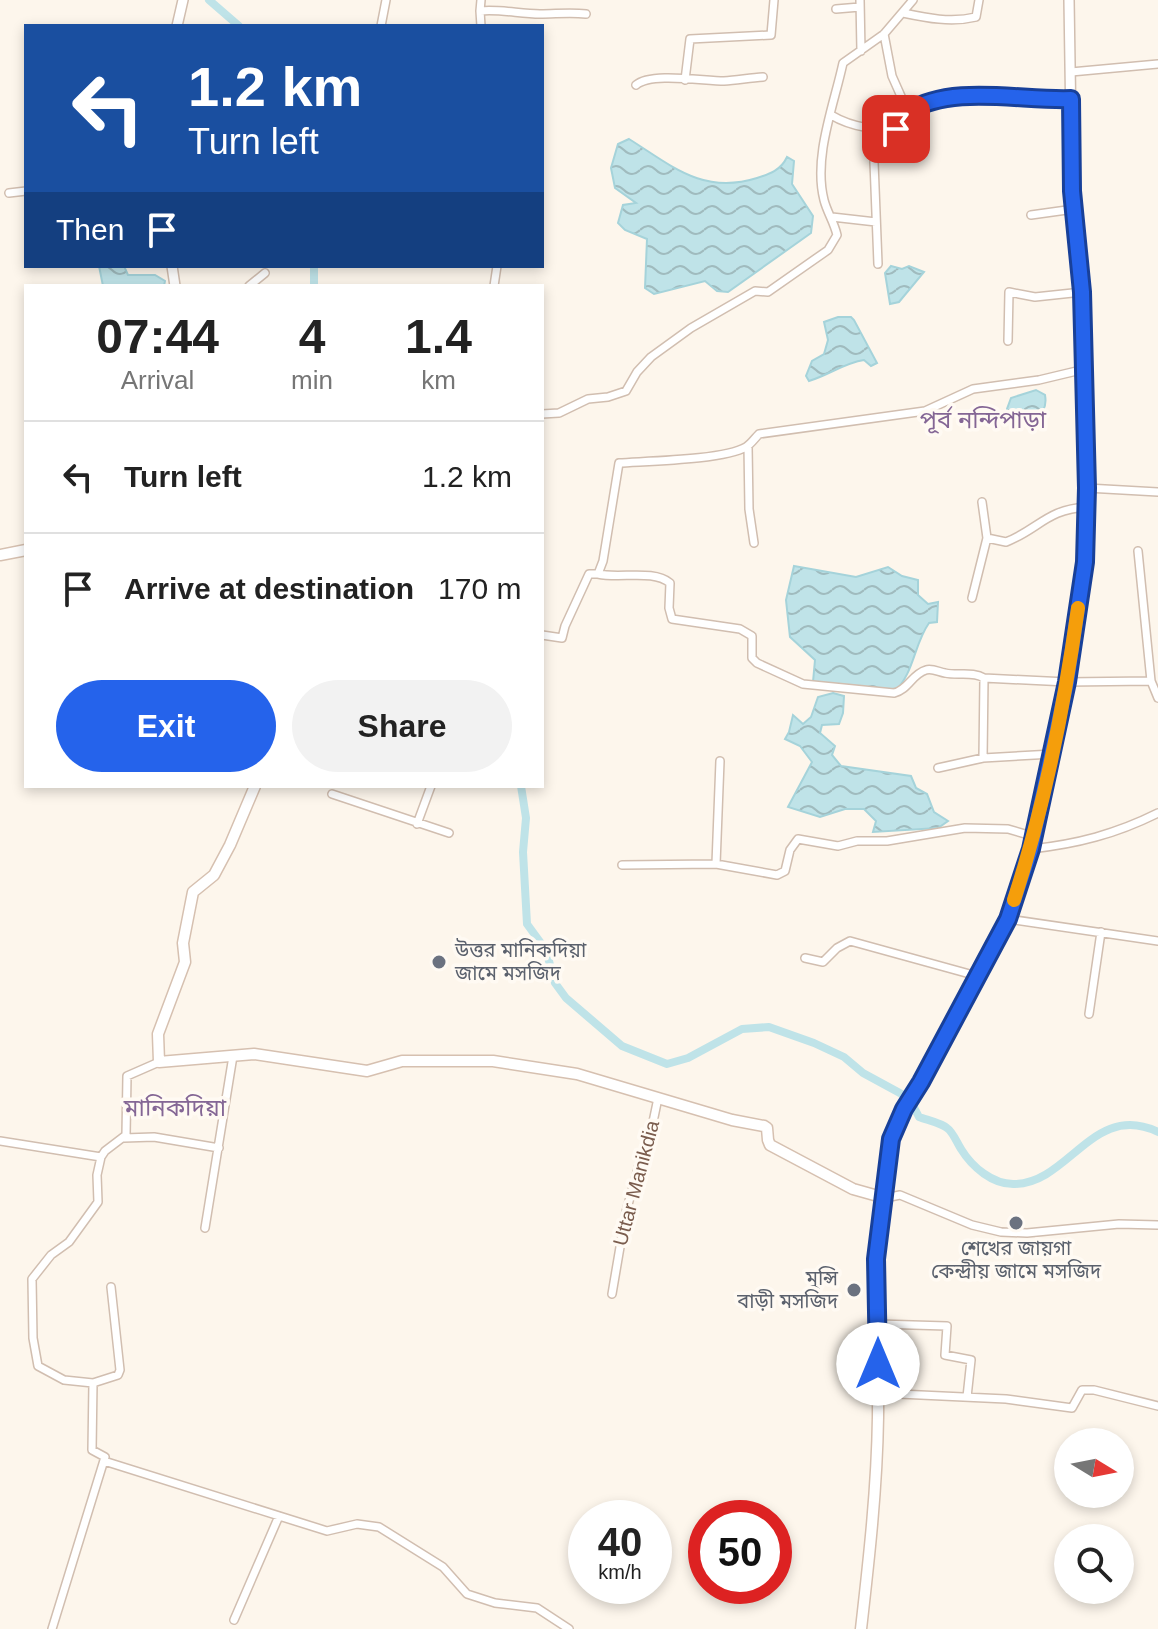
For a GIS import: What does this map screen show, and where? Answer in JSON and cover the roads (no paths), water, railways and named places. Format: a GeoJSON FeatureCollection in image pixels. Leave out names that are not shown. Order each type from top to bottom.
{"type":"FeatureCollection","features":[{"type":"Feature","properties":{"kind":"main road"},"geometry":{"type":"LineString","coordinates":[[0,555],[24,550]]}},
{"type":"Feature","properties":{"kind":"main road"},"geometry":{"type":"LineString","coordinates":[[159,1062],[158,1034],[185,962],[183,943],[193,892],[214,875],[254,788]]}},
{"type":"Feature","properties":{"kind":"main road","name":"Uttar Manikdia"},"geometry":{"type":"LineString","coordinates":[[159,1062],[265,1055],[367,1071],[402,1061],[493,1061],[577,1074],[658,1098]]}},
{"type":"Feature","properties":{"kind":"main road"},"geometry":{"type":"LineString","coordinates":[[658,1098],[764,1126],[770,1145],[853,1189],[885,1198],[876,1259],[878,1393],[871,1542],[861,1629]]}},
{"type":"Feature","properties":{"kind":"street"},"geometry":{"type":"LineString","coordinates":[[381,24],[386,0]]}},
{"type":"Feature","properties":{"kind":"street"},"geometry":{"type":"LineString","coordinates":[[481,0],[481,24]]}},
{"type":"Feature","properties":{"kind":"street"},"geometry":{"type":"LineString","coordinates":[[685,80],[690,39],[771,35],[774,0]]}},
{"type":"Feature","properties":{"kind":"street"},"geometry":{"type":"LineString","coordinates":[[544,414],[559,413],[588,399],[626,391],[651,357],[691,328],[755,291],[768,292],[828,250],[837,235],[824,200],[822,166],[843,63],[884,34],[913,0]]}},
{"type":"Feature","properties":{"kind":"street"},"geometry":{"type":"LineString","coordinates":[[903,13],[933,20],[967,19],[976,17],[979,0]]}},
{"type":"Feature","properties":{"kind":"street"},"geometry":{"type":"LineString","coordinates":[[1069,0],[1074,209],[1085,369],[1087,507],[1085,562],[1067,682],[1031,849],[1008,919],[904,1109],[891,1139],[885,1198],[900,1195],[972,1225],[1001,1232],[1027,1233],[1119,1224],[1158,1225]]}},
{"type":"Feature","properties":{"kind":"street"},"geometry":{"type":"LineString","coordinates":[[177,24],[182,4]]}},
{"type":"Feature","properties":{"kind":"street"},"geometry":{"type":"LineString","coordinates":[[836,9],[860,4],[861,51]]}},
{"type":"Feature","properties":{"kind":"street"},"geometry":{"type":"LineString","coordinates":[[480,11],[586,14]]}},
{"type":"Feature","properties":{"kind":"street"},"geometry":{"type":"LineString","coordinates":[[831,115],[840,120],[887,130],[904,126],[908,112],[892,76],[884,34]]}},
{"type":"Feature","properties":{"kind":"street"},"geometry":{"type":"LineString","coordinates":[[1071,72],[1158,64]]}},
{"type":"Feature","properties":{"kind":"street"},"geometry":{"type":"LineString","coordinates":[[636,85],[642,79],[723,81],[763,77]]}},
{"type":"Feature","properties":{"kind":"street"},"geometry":{"type":"LineString","coordinates":[[908,112],[920,104],[938,99],[1007,96],[1071,99]]}},
{"type":"Feature","properties":{"kind":"street"},"geometry":{"type":"LineString","coordinates":[[874,162],[878,264]]}},
{"type":"Feature","properties":{"kind":"street"},"geometry":{"type":"LineString","coordinates":[[9,193],[24,191]]}},
{"type":"Feature","properties":{"kind":"street"},"geometry":{"type":"LineString","coordinates":[[1031,215],[1074,209]]}},
{"type":"Feature","properties":{"kind":"street"},"geometry":{"type":"LineString","coordinates":[[832,217],[876,222]]}},
{"type":"Feature","properties":{"kind":"street"},"geometry":{"type":"LineString","coordinates":[[251,284],[265,273]]}},
{"type":"Feature","properties":{"kind":"street"},"geometry":{"type":"LineString","coordinates":[[1008,341],[1009,292],[1035,297],[1082,292]]}},
{"type":"Feature","properties":{"kind":"street"},"geometry":{"type":"LineString","coordinates":[[598,574],[603,561],[619,463],[692,458],[748,446],[759,434],[778,429],[817,427],[925,411],[973,389],[1039,380],[1085,369]]}},
{"type":"Feature","properties":{"kind":"street"},"geometry":{"type":"LineString","coordinates":[[748,446],[749,509],[754,543]]}},
{"type":"Feature","properties":{"kind":"street"},"geometry":{"type":"LineString","coordinates":[[1087,488],[1158,492]]}},
{"type":"Feature","properties":{"kind":"street"},"geometry":{"type":"LineString","coordinates":[[972,598],[987,538],[982,502]]}},
{"type":"Feature","properties":{"kind":"street"},"geometry":{"type":"LineString","coordinates":[[987,538],[998,542],[1012,540],[1040,520],[1059,512],[1087,507]]}},
{"type":"Feature","properties":{"kind":"street"},"geometry":{"type":"LineString","coordinates":[[1138,551],[1151,681],[1158,698]]}},
{"type":"Feature","properties":{"kind":"street"},"geometry":{"type":"LineString","coordinates":[[544,635],[562,638],[589,574],[649,576],[666,579],[670,583],[672,619],[740,629],[752,636],[752,658],[757,663],[803,684],[894,693],[905,689],[928,669],[984,678],[1067,682],[1151,681]]}},
{"type":"Feature","properties":{"kind":"street"},"geometry":{"type":"LineString","coordinates":[[983,758],[984,678]]}},
{"type":"Feature","properties":{"kind":"street"},"geometry":{"type":"LineString","coordinates":[[938,768],[983,758],[1053,754]]}},
{"type":"Feature","properties":{"kind":"street"},"geometry":{"type":"LineString","coordinates":[[716,864],[720,761]]}},
{"type":"Feature","properties":{"kind":"street"},"geometry":{"type":"LineString","coordinates":[[417,824],[430,788]]}},
{"type":"Feature","properties":{"kind":"street"},"geometry":{"type":"LineString","coordinates":[[332,794],[449,833]]}},
{"type":"Feature","properties":{"kind":"street"},"geometry":{"type":"LineString","coordinates":[[1031,849],[1096,839],[1158,813]]}},
{"type":"Feature","properties":{"kind":"street"},"geometry":{"type":"LineString","coordinates":[[622,865],[716,864],[782,874],[793,842],[798,839],[838,846],[965,828],[1008,829],[1032,836]]}},
{"type":"Feature","properties":{"kind":"street"},"geometry":{"type":"LineString","coordinates":[[1008,919],[1158,941]]}},
{"type":"Feature","properties":{"kind":"street"},"geometry":{"type":"LineString","coordinates":[[1089,1014],[1101,932]]}},
{"type":"Feature","properties":{"kind":"street"},"geometry":{"type":"LineString","coordinates":[[805,958],[823,962],[837,948],[850,941],[977,976]]}},
{"type":"Feature","properties":{"kind":"street"},"geometry":{"type":"LineString","coordinates":[[205,1228],[233,1056]]}},
{"type":"Feature","properties":{"kind":"street"},"geometry":{"type":"LineString","coordinates":[[124,1138],[127,1125],[126,1079],[159,1062]]}},
{"type":"Feature","properties":{"kind":"street","name":"Uttar Manikdia"},"geometry":{"type":"LineString","coordinates":[[612,1294],[626,1212],[639,1165],[648,1146],[658,1098]]}},
{"type":"Feature","properties":{"kind":"street"},"geometry":{"type":"LineString","coordinates":[[111,1287],[118,1375],[93,1383],[64,1380],[38,1366],[30,1289],[35,1275],[51,1255],[69,1242],[98,1202],[97,1175],[105,1151],[124,1138],[154,1137],[219,1148]]}},
{"type":"Feature","properties":{"kind":"street"},"geometry":{"type":"LineString","coordinates":[[0,1141],[101,1157]]}},
{"type":"Feature","properties":{"kind":"street"},"geometry":{"type":"LineString","coordinates":[[878,1324],[947,1326],[945,1355],[971,1360],[967,1397]]}},
{"type":"Feature","properties":{"kind":"street"},"geometry":{"type":"LineString","coordinates":[[52,1629],[105,1457],[92,1450],[93,1383]]}},
{"type":"Feature","properties":{"kind":"street"},"geometry":{"type":"LineString","coordinates":[[878,1393],[967,1397],[1072,1408],[1082,1390],[1094,1390],[1158,1406]]}},
{"type":"Feature","properties":{"kind":"street"},"geometry":{"type":"LineString","coordinates":[[104,1461],[327,1531],[357,1524],[379,1527],[443,1567],[467,1594],[495,1603],[537,1608],[569,1629]]}},
{"type":"Feature","properties":{"kind":"street"},"geometry":{"type":"LineString","coordinates":[[234,1620],[279,1516]]}},
{"type":"Feature","properties":{"kind":"water"},"geometry":{"type":"Polygon","coordinates":[[[629,139],[674,168],[720,183],[766,175],[778,168],[787,157],[794,161],[792,184],[813,216],[811,233],[728,292],[717,291],[705,281],[654,294],[645,288],[647,239],[625,230],[618,223],[623,205],[636,203],[615,188],[611,168],[618,144],[629,139]]]}},
{"type":"Feature","properties":{"kind":"water"},"geometry":{"type":"Polygon","coordinates":[[[891,266],[902,269],[909,266],[924,272],[899,302],[890,304],[885,273],[891,266]]]}},
{"type":"Feature","properties":{"kind":"water"},"geometry":{"type":"Polygon","coordinates":[[[99,268],[125,268],[128,275],[155,275],[165,281],[164,284],[103,284],[99,268]]]}},
{"type":"Feature","properties":{"kind":"water"},"geometry":{"type":"Polygon","coordinates":[[[838,317],[854,320],[877,363],[871,366],[864,360],[809,381],[806,376],[812,361],[824,354],[828,340],[824,322],[838,317]]]}},
{"type":"Feature","properties":{"kind":"water"},"geometry":{"type":"Polygon","coordinates":[[[1036,390],[1045,395],[1044,409],[1040,414],[1029,420],[1008,419],[1007,409],[1011,398],[1036,390]]]}},
{"type":"Feature","properties":{"kind":"water"},"geometry":{"type":"Polygon","coordinates":[[[794,566],[856,577],[888,567],[902,576],[918,580],[918,595],[928,604],[938,602],[937,622],[929,623],[906,677],[894,692],[813,682],[815,660],[790,637],[786,600],[794,566]]]}},
{"type":"Feature","properties":{"kind":"water"},"geometry":{"type":"Polygon","coordinates":[[[833,693],[844,696],[843,713],[839,724],[822,725],[820,733],[835,746],[832,755],[841,766],[911,776],[916,788],[927,794],[934,812],[948,821],[938,828],[873,832],[876,821],[864,809],[845,809],[820,817],[788,807],[812,762],[800,746],[785,739],[793,715],[803,724],[811,717],[818,697],[833,693]]]}},
{"type":"Feature","properties":{"kind":"waterway"},"geometry":{"type":"LineString","coordinates":[[209,0],[237,24]]}},
{"type":"Feature","properties":{"kind":"waterway"},"geometry":{"type":"LineString","coordinates":[[314,268],[314,284]]}},
{"type":"Feature","properties":{"kind":"waterway"},"geometry":{"type":"LineString","coordinates":[[521,788],[526,818],[523,852],[527,924],[546,950],[555,983],[566,998],[622,1046],[667,1064],[688,1058],[742,1029],[769,1027],[814,1043],[844,1057],[863,1073],[909,1098],[919,1117],[949,1130],[977,1168],[1007,1184],[1034,1180],[1099,1135],[1116,1127],[1136,1125],[1158,1132]]}},
{"type":"Feature","properties":{"kind":"place","name":"উত্তর মানিকদিয়া জামে মসজিদ"},"geometry":{"type":"Point","coordinates":[439,962]}},
{"type":"Feature","properties":{"kind":"place","name":"শেখের জায়গা কেন্দ্রীয় জামে মসজিদ"},"geometry":{"type":"Point","coordinates":[1016,1223]}},
{"type":"Feature","properties":{"kind":"place","name":"মুন্সি বাড়ী মসজিদ"},"geometry":{"type":"Point","coordinates":[854,1290]}},
{"type":"Feature","properties":{"kind":"district","name":"পূর্ব নন্দিপাড়া"},"geometry":{"type":"Point","coordinates":[983,420]}},
{"type":"Feature","properties":{"kind":"district","name":"মানিকদিয়া"},"geometry":{"type":"Point","coordinates":[175,1108]}}]}
